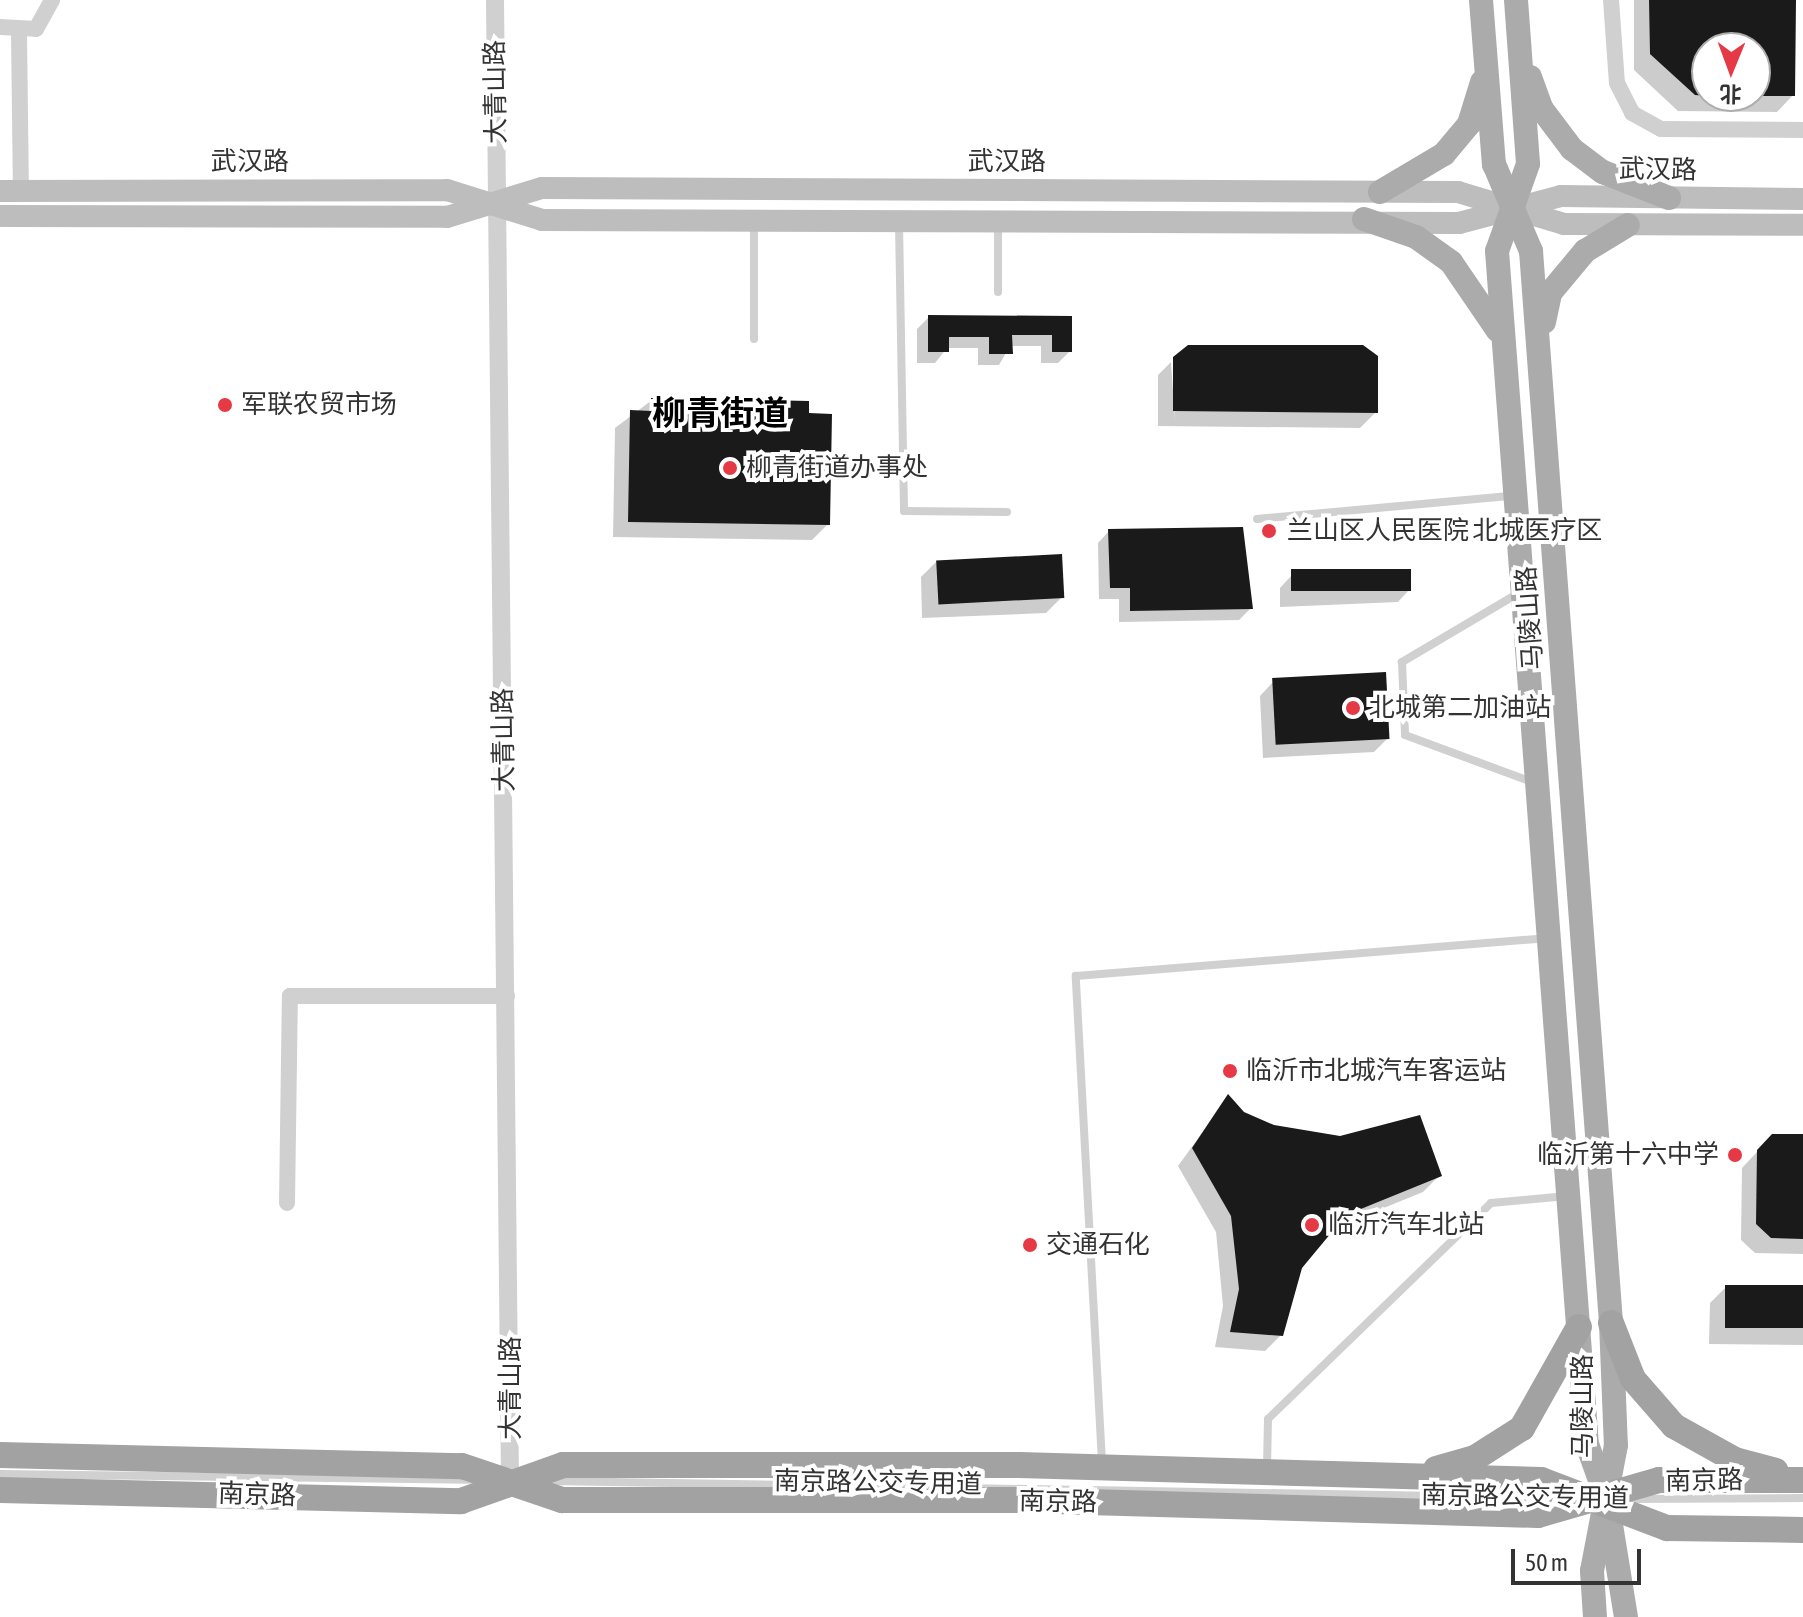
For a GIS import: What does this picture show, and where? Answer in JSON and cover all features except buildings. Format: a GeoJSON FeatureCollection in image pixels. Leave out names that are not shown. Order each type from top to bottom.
{"type":"FeatureCollection","features":[{"type":"Feature","properties":{"kind":"highway"},"geometry":{"type":"LineString","coordinates":[[1611,1323],[1633,1379],[1674,1426],[1735,1460],[1803,1479]]}},
{"type":"Feature","properties":{"kind":"highway"},"geometry":{"type":"LineString","coordinates":[[1411,1477],[1475,1458],[1522,1428],[1579,1327]]}},
{"type":"Feature","properties":{"kind":"highway","name":"南京路"},"geometry":{"type":"LineString","coordinates":[[0,1455],[462,1466],[562,1500],[1018,1500],[1538,1515],[1607,1500],[1659,1480],[1803,1479]]}},
{"type":"Feature","properties":{"kind":"highway","name":"南京路"},"geometry":{"type":"LineString","coordinates":[[0,1490],[461,1501],[510,1480],[563,1465],[1103,1468],[1541,1480],[1607,1500],[1667,1528],[1803,1530]]}},
{"type":"Feature","properties":{"kind":"main road","name":"马陵山路"},"geometry":{"type":"LineString","coordinates":[[1481,0],[1494,164],[1531,251],[1611,1323],[1616,1445],[1607,1500]]}},
{"type":"Feature","properties":{"kind":"main road","name":"马陵山路"},"geometry":{"type":"LineString","coordinates":[[1516,0],[1528,164],[1515,212],[1497,251],[1587,1444],[1607,1500]]}},
{"type":"Feature","properties":{"kind":"main road"},"geometry":{"type":"LineString","coordinates":[[1519,49],[1541,108],[1572,149],[1603,172],[1669,198]]}},
{"type":"Feature","properties":{"kind":"main road"},"geometry":{"type":"LineString","coordinates":[[1380,192],[1444,154],[1469,124],[1487,68]]}},
{"type":"Feature","properties":{"kind":"main road","name":"武汉路"},"geometry":{"type":"LineString","coordinates":[[0,216],[447,217],[498,205],[542,188],[1458,192],[1515,212],[1564,224],[1803,225]]}},
{"type":"Feature","properties":{"kind":"main road","name":"武汉路"},"geometry":{"type":"LineString","coordinates":[[10,191],[447,190],[542,220],[1364,219],[1459,223],[1515,212],[1561,196],[1803,199]]}},
{"type":"Feature","properties":{"kind":"main road"},"geometry":{"type":"LineString","coordinates":[[1364,219],[1416,237],[1451,262],[1480,295],[1504,343]]}},
{"type":"Feature","properties":{"kind":"main road"},"geometry":{"type":"LineString","coordinates":[[1538,348],[1550,293],[1585,251],[1628,225]]}},
{"type":"Feature","properties":{"kind":"main road"},"geometry":{"type":"LineString","coordinates":[[1595,1617],[1592,1571],[1607,1500]]}},
{"type":"Feature","properties":{"kind":"main road"},"geometry":{"type":"LineString","coordinates":[[1607,1500],[1626,1617]]}},
{"type":"Feature","properties":{"kind":"street"},"geometry":{"type":"LineString","coordinates":[[0,27],[19,33],[44,22],[52,0]]}},
{"type":"Feature","properties":{"kind":"street","name":"大青山路"},"geometry":{"type":"LineString","coordinates":[[495,0],[510,1480]]}},
{"type":"Feature","properties":{"kind":"street"},"geometry":{"type":"LineString","coordinates":[[1611,0],[1617,83],[1632,113],[1661,129],[1803,130]]}},
{"type":"Feature","properties":{"kind":"street"},"geometry":{"type":"LineString","coordinates":[[10,191],[19,33]]}},
{"type":"Feature","properties":{"kind":"street"},"geometry":{"type":"LineString","coordinates":[[287,1203],[290,996],[507,996]]}},
{"type":"Feature","properties":{"kind":"lane"},"geometry":{"type":"LineString","coordinates":[[754,220],[754,339]]}},
{"type":"Feature","properties":{"kind":"lane"},"geometry":{"type":"LineString","coordinates":[[899,220],[904,511],[1007,512]]}},
{"type":"Feature","properties":{"kind":"lane"},"geometry":{"type":"LineString","coordinates":[[998,220],[998,292]]}},
{"type":"Feature","properties":{"kind":"lane"},"geometry":{"type":"LineString","coordinates":[[1257,519],[1515,495]]}},
{"type":"Feature","properties":{"kind":"lane"},"geometry":{"type":"LineString","coordinates":[[1522,591],[1402,662],[1405,735],[1535,784]]}},
{"type":"Feature","properties":{"kind":"lane"},"geometry":{"type":"LineString","coordinates":[[1103,1468],[1076,976],[1547,938]]}},
{"type":"Feature","properties":{"kind":"lane"},"geometry":{"type":"LineString","coordinates":[[1266,1472],[1268,1419],[1491,1203],[1568,1196]]}},
{"type":"Feature","properties":{"kind":"lane"},"geometry":{"type":"LineString","coordinates":[[0,1474],[510,1480]]}},
{"type":"Feature","properties":{"kind":"lane","name":"南京路公交专用道"},"geometry":{"type":"LineString","coordinates":[[1607,1500],[1803,1498]]}},
{"type":"Feature","properties":{"kind":"place","name":"军联农贸市场"},"geometry":{"type":"Point","coordinates":[225,405]}},
{"type":"Feature","properties":{"kind":"place","name":"柳青街道办事处"},"geometry":{"type":"Point","coordinates":[730,468]}},
{"type":"Feature","properties":{"kind":"place","name":"兰山区人民医院 北城医疗区"},"geometry":{"type":"Point","coordinates":[1269,531]}},
{"type":"Feature","properties":{"kind":"place","name":"北城第二加油站"},"geometry":{"type":"Point","coordinates":[1353,708]}},
{"type":"Feature","properties":{"kind":"place","name":"临沂市北城汽车客运站"},"geometry":{"type":"Point","coordinates":[1230,1071]}},
{"type":"Feature","properties":{"kind":"place","name":"临沂第十六中学"},"geometry":{"type":"Point","coordinates":[1735,1155]}},
{"type":"Feature","properties":{"kind":"place","name":"临沂汽车北站"},"geometry":{"type":"Point","coordinates":[1312,1225]}},
{"type":"Feature","properties":{"kind":"place","name":"交通石化"},"geometry":{"type":"Point","coordinates":[1030,1245]}},
{"type":"Feature","properties":{"kind":"district","name":"柳青街道"},"geometry":{"type":"Point","coordinates":[720,413]}}]}
